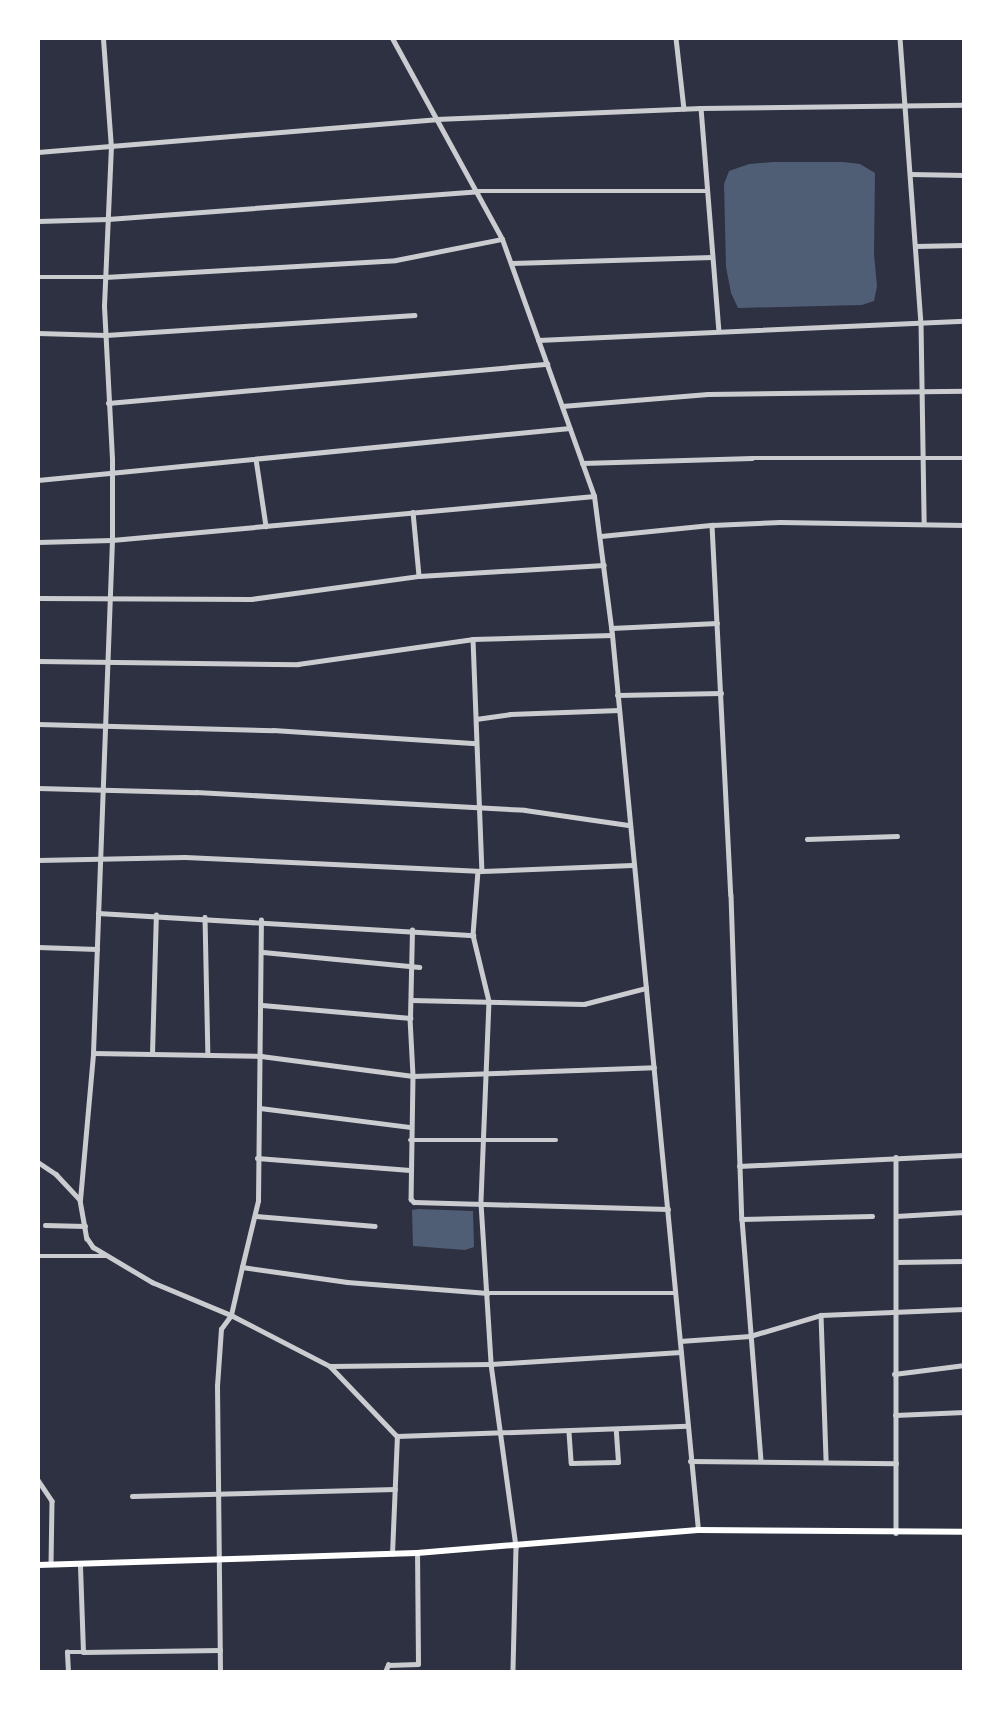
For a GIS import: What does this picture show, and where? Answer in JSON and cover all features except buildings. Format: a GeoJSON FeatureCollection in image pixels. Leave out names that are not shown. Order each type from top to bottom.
{"type":"FeatureCollection","features":[{"type":"Feature","properties":{"kind":"main road"},"geometry":{"type":"LineString","coordinates":[[38,1565],[416,1553],[516,1547],[698,1530],[964,1532]]}},
{"type":"Feature","properties":{"kind":"street"},"geometry":{"type":"LineString","coordinates":[[103,38],[111,148],[105,277],[113,540],[103,727],[93,1053],[80,1200],[89,1243],[152,1282],[232,1315],[330,1366],[397,1436],[392,1554]]}},
{"type":"Feature","properties":{"kind":"street"},"geometry":{"type":"LineString","coordinates":[[392,38],[502,239],[594,496],[605,565],[698,1530]]}},
{"type":"Feature","properties":{"kind":"street"},"geometry":{"type":"LineString","coordinates":[[676,38],[684,108]]}},
{"type":"Feature","properties":{"kind":"street"},"geometry":{"type":"LineString","coordinates":[[900,38],[920,322],[924,524]]}},
{"type":"Feature","properties":{"kind":"street"},"geometry":{"type":"LineString","coordinates":[[38,152],[436,119],[684,108],[964,105]]}},
{"type":"Feature","properties":{"kind":"street"},"geometry":{"type":"LineString","coordinates":[[701,108],[719,330]]}},
{"type":"Feature","properties":{"kind":"street"},"geometry":{"type":"LineString","coordinates":[[911,174],[964,174]]}},
{"type":"Feature","properties":{"kind":"street"},"geometry":{"type":"LineString","coordinates":[[38,221],[108,219],[478,191],[708,191]]}},
{"type":"Feature","properties":{"kind":"street"},"geometry":{"type":"LineString","coordinates":[[38,277],[105,277],[396,260],[502,239]]}},
{"type":"Feature","properties":{"kind":"street"},"geometry":{"type":"LineString","coordinates":[[915,246],[964,245]]}},
{"type":"Feature","properties":{"kind":"street"},"geometry":{"type":"LineString","coordinates":[[512,263],[712,257]]}},
{"type":"Feature","properties":{"kind":"street"},"geometry":{"type":"LineString","coordinates":[[38,333],[106,335],[414,315]]}},
{"type":"Feature","properties":{"kind":"street"},"geometry":{"type":"LineString","coordinates":[[537,340],[964,321]]}},
{"type":"Feature","properties":{"kind":"street"},"geometry":{"type":"LineString","coordinates":[[108,403],[547,364]]}},
{"type":"Feature","properties":{"kind":"street"},"geometry":{"type":"LineString","coordinates":[[562,406],[708,394],[827,395],[964,391]]}},
{"type":"Feature","properties":{"kind":"street"},"geometry":{"type":"LineString","coordinates":[[38,480],[569,428]]}},
{"type":"Feature","properties":{"kind":"street"},"geometry":{"type":"LineString","coordinates":[[582,463],[752,458],[964,458]]}},
{"type":"Feature","properties":{"kind":"street"},"geometry":{"type":"LineString","coordinates":[[256,459],[266,526]]}},
{"type":"Feature","properties":{"kind":"street"},"geometry":{"type":"LineString","coordinates":[[38,542],[113,540],[594,496]]}},
{"type":"Feature","properties":{"kind":"street"},"geometry":{"type":"LineString","coordinates":[[413,512],[419,576]]}},
{"type":"Feature","properties":{"kind":"street"},"geometry":{"type":"LineString","coordinates":[[712,525],[732,908],[739,1166],[761,1460]]}},
{"type":"Feature","properties":{"kind":"street"},"geometry":{"type":"LineString","coordinates":[[601,536],[712,525],[964,525]]}},
{"type":"Feature","properties":{"kind":"street"},"geometry":{"type":"LineString","coordinates":[[38,598],[251,598],[419,576],[605,565]]}},
{"type":"Feature","properties":{"kind":"street"},"geometry":{"type":"LineString","coordinates":[[611,628],[718,623]]}},
{"type":"Feature","properties":{"kind":"street"},"geometry":{"type":"LineString","coordinates":[[38,661],[298,664],[473,639],[612,635]]}},
{"type":"Feature","properties":{"kind":"street"},"geometry":{"type":"LineString","coordinates":[[473,639],[476,743],[482,808],[480,871],[473,934],[489,1001],[484,1071],[485,1139],[481,1203],[491,1364],[516,1547],[513,1671]]}},
{"type":"Feature","properties":{"kind":"street"},"geometry":{"type":"LineString","coordinates":[[617,695],[721,693]]}},
{"type":"Feature","properties":{"kind":"street"},"geometry":{"type":"LineString","coordinates":[[476,719],[619,710]]}},
{"type":"Feature","properties":{"kind":"street"},"geometry":{"type":"LineString","coordinates":[[38,724],[273,730],[476,743]]}},
{"type":"Feature","properties":{"kind":"street"},"geometry":{"type":"LineString","coordinates":[[38,788],[197,792],[525,810],[628,825]]}},
{"type":"Feature","properties":{"kind":"street"},"geometry":{"type":"LineString","coordinates":[[807,839],[897,835]]}},
{"type":"Feature","properties":{"kind":"street"},"geometry":{"type":"LineString","coordinates":[[38,860],[100,857],[186,858],[480,871],[632,865]]}},
{"type":"Feature","properties":{"kind":"street"},"geometry":{"type":"LineString","coordinates":[[98,913],[261,920],[473,934]]}},
{"type":"Feature","properties":{"kind":"street"},"geometry":{"type":"LineString","coordinates":[[152,1054],[156,915]]}},
{"type":"Feature","properties":{"kind":"street"},"geometry":{"type":"LineString","coordinates":[[205,917],[208,1055]]}},
{"type":"Feature","properties":{"kind":"street"},"geometry":{"type":"LineString","coordinates":[[220,1671],[216,1496],[221,1329],[232,1315],[256,1216],[262,1005],[261,920]]}},
{"type":"Feature","properties":{"kind":"street"},"geometry":{"type":"LineString","coordinates":[[412,930],[411,1199],[414,1202],[669,1209]]}},
{"type":"Feature","properties":{"kind":"street"},"geometry":{"type":"LineString","coordinates":[[38,947],[97,949]]}},
{"type":"Feature","properties":{"kind":"street"},"geometry":{"type":"LineString","coordinates":[[262,953],[419,967]]}},
{"type":"Feature","properties":{"kind":"street"},"geometry":{"type":"LineString","coordinates":[[411,1000],[584,1004],[646,988]]}},
{"type":"Feature","properties":{"kind":"street"},"geometry":{"type":"LineString","coordinates":[[262,1005],[410,1018]]}},
{"type":"Feature","properties":{"kind":"street"},"geometry":{"type":"LineString","coordinates":[[93,1053],[261,1056],[413,1076],[484,1071],[655,1067]]}},
{"type":"Feature","properties":{"kind":"street"},"geometry":{"type":"LineString","coordinates":[[260,1108],[411,1127]]}},
{"type":"Feature","properties":{"kind":"street"},"geometry":{"type":"LineString","coordinates":[[410,1140],[555,1140]]}},
{"type":"Feature","properties":{"kind":"street"},"geometry":{"type":"LineString","coordinates":[[739,1166],[964,1155]]}},
{"type":"Feature","properties":{"kind":"street"},"geometry":{"type":"LineString","coordinates":[[896,1157],[896,1533]]}},
{"type":"Feature","properties":{"kind":"street"},"geometry":{"type":"LineString","coordinates":[[257,1158],[410,1170]]}},
{"type":"Feature","properties":{"kind":"street"},"geometry":{"type":"LineString","coordinates":[[38,1162],[56,1174],[80,1200]]}},
{"type":"Feature","properties":{"kind":"street"},"geometry":{"type":"LineString","coordinates":[[896,1216],[964,1212]]}},
{"type":"Feature","properties":{"kind":"street"},"geometry":{"type":"LineString","coordinates":[[256,1216],[375,1226]]}},
{"type":"Feature","properties":{"kind":"street"},"geometry":{"type":"LineString","coordinates":[[742,1219],[872,1216]]}},
{"type":"Feature","properties":{"kind":"street"},"geometry":{"type":"LineString","coordinates":[[45,1225],[85,1226]]}},
{"type":"Feature","properties":{"kind":"street"},"geometry":{"type":"LineString","coordinates":[[38,1256],[108,1256]]}},
{"type":"Feature","properties":{"kind":"street"},"geometry":{"type":"LineString","coordinates":[[896,1262],[964,1261]]}},
{"type":"Feature","properties":{"kind":"street"},"geometry":{"type":"LineString","coordinates":[[242,1267],[347,1282],[488,1293],[676,1293]]}},
{"type":"Feature","properties":{"kind":"street"},"geometry":{"type":"LineString","coordinates":[[680,1341],[750,1336],[821,1315],[964,1308]]}},
{"type":"Feature","properties":{"kind":"street"},"geometry":{"type":"LineString","coordinates":[[821,1315],[826,1460]]}},
{"type":"Feature","properties":{"kind":"street"},"geometry":{"type":"LineString","coordinates":[[330,1366],[491,1364],[681,1352]]}},
{"type":"Feature","properties":{"kind":"street"},"geometry":{"type":"LineString","coordinates":[[894,1374],[964,1365]]}},
{"type":"Feature","properties":{"kind":"street"},"geometry":{"type":"LineString","coordinates":[[895,1415],[964,1412]]}},
{"type":"Feature","properties":{"kind":"street"},"geometry":{"type":"LineString","coordinates":[[397,1436],[687,1426]]}},
{"type":"Feature","properties":{"kind":"street"},"geometry":{"type":"LineString","coordinates":[[569,1432],[571,1463],[618,1462],[616,1430]]}},
{"type":"Feature","properties":{"kind":"street"},"geometry":{"type":"LineString","coordinates":[[690,1461],[826,1460],[896,1463]]}},
{"type":"Feature","properties":{"kind":"street"},"geometry":{"type":"LineString","coordinates":[[38,1480],[52,1501],[51,1564]]}},
{"type":"Feature","properties":{"kind":"street"},"geometry":{"type":"LineString","coordinates":[[132,1496],[216,1496],[395,1489]]}},
{"type":"Feature","properties":{"kind":"street"},"geometry":{"type":"LineString","coordinates":[[385,1671],[388,1665],[418,1664],[416,1553]]}},
{"type":"Feature","properties":{"kind":"street"},"geometry":{"type":"LineString","coordinates":[[80,1564],[83,1652]]}},
{"type":"Feature","properties":{"kind":"street"},"geometry":{"type":"LineString","coordinates":[[68,1671],[67,1652],[220,1650]]}},
{"type":"Feature","properties":{"kind":"water"},"geometry":{"type":"Polygon","coordinates":[[[843,162],[860,164],[875,173],[874,254],[877,286],[874,301],[862,305],[738,308],[731,293],[726,267],[724,184],[729,171],[749,164],[843,162]]]}},
{"type":"Feature","properties":{"kind":"water"},"geometry":{"type":"Polygon","coordinates":[[[412,1210],[473,1211],[474,1247],[465,1250],[413,1246],[412,1210]]]}}]}
